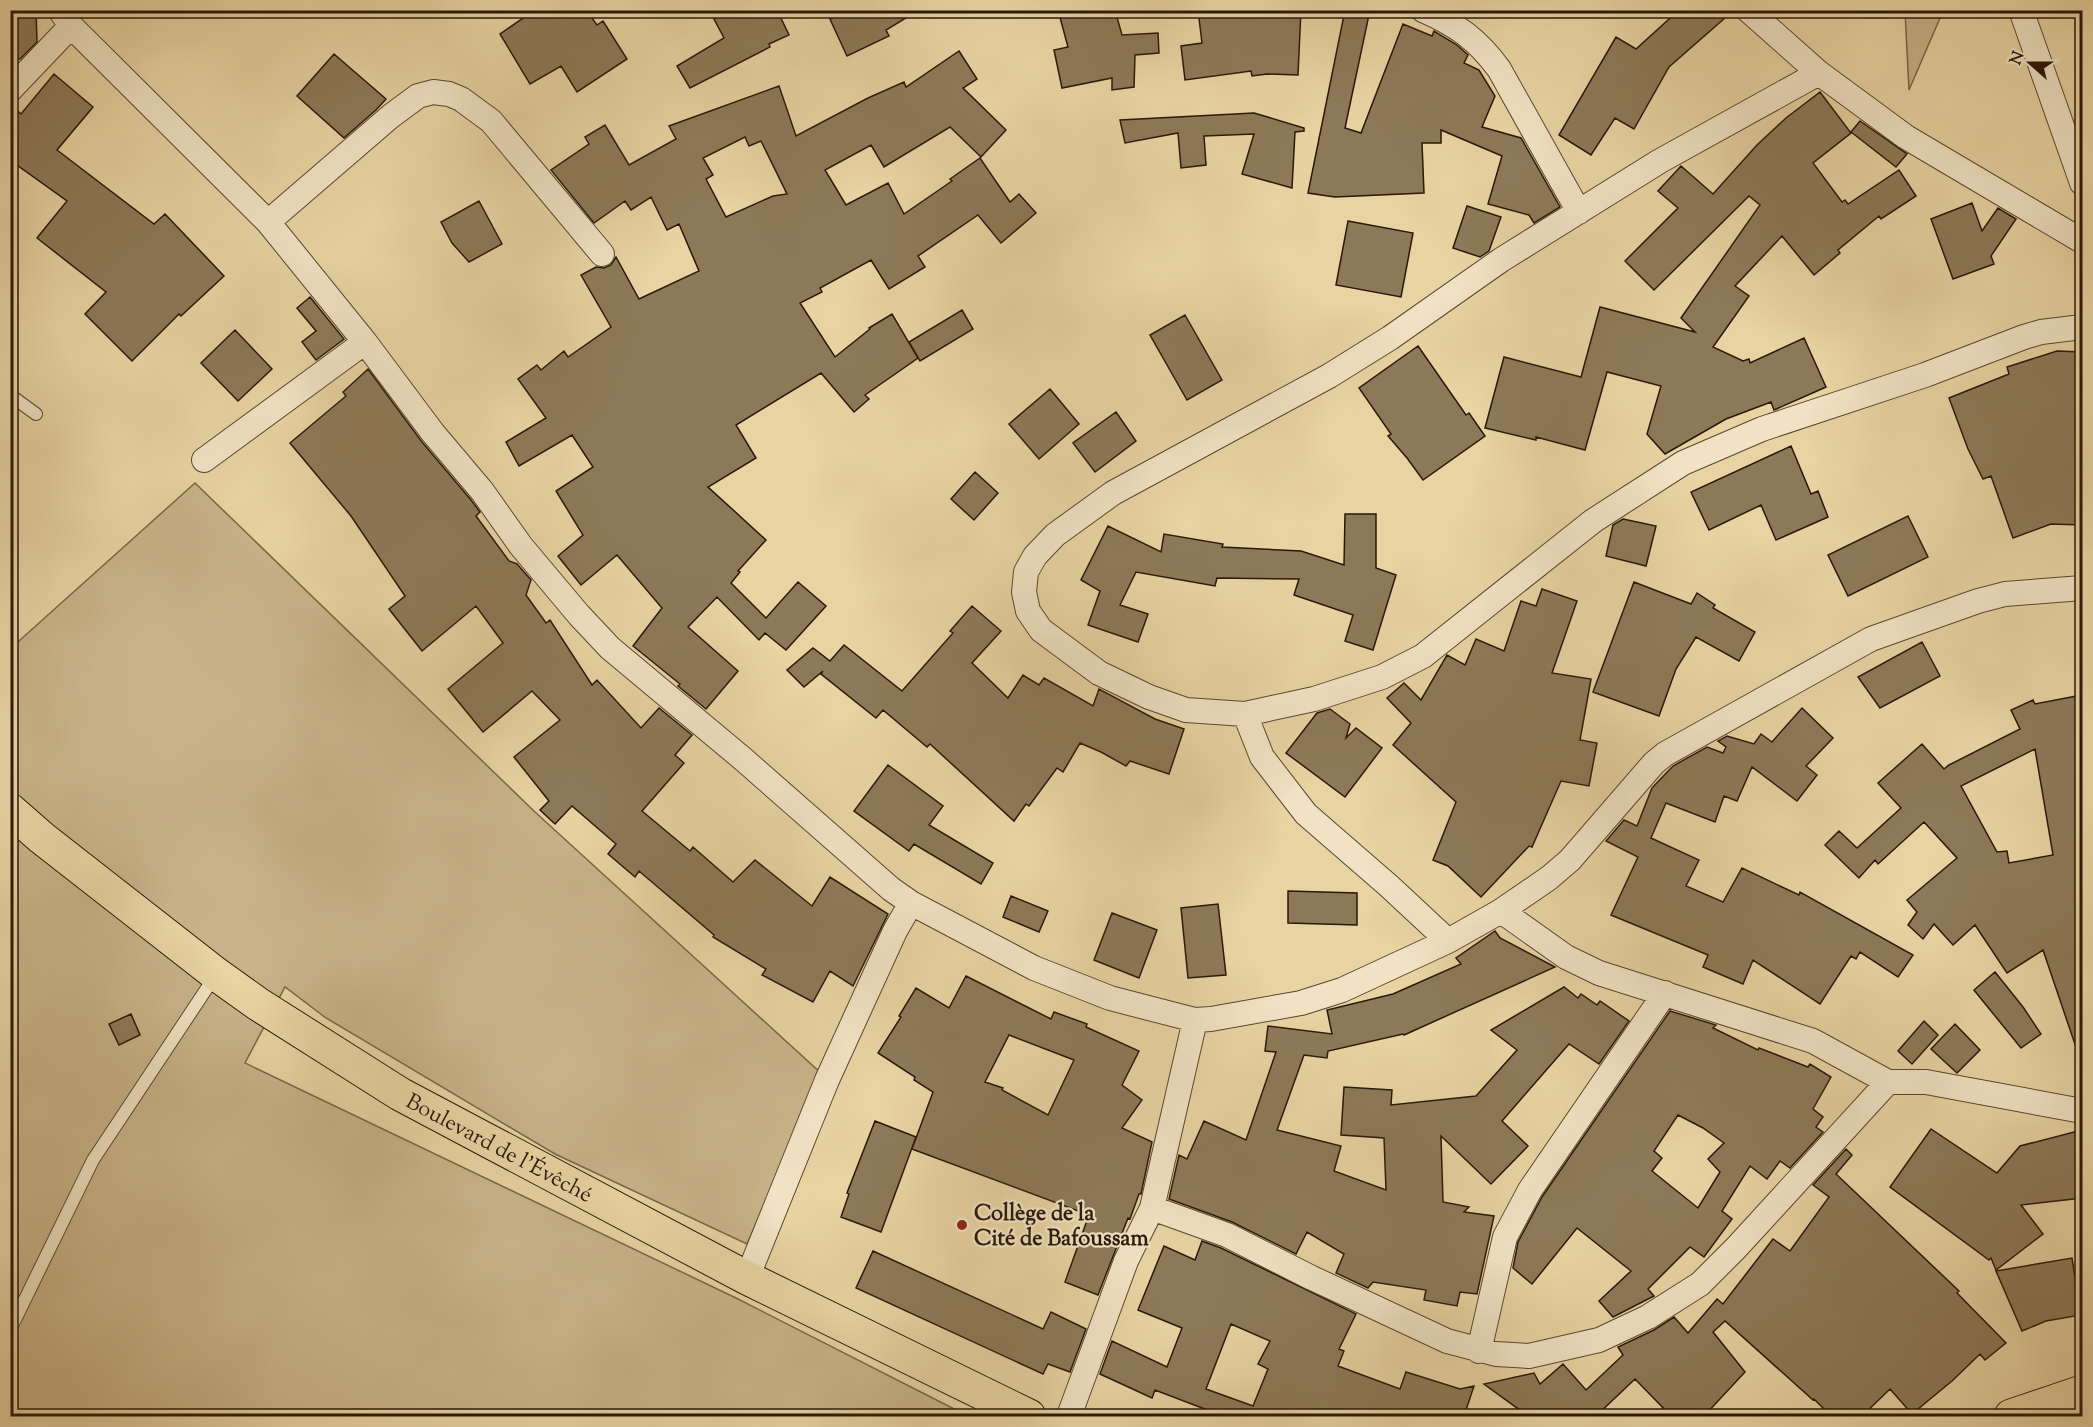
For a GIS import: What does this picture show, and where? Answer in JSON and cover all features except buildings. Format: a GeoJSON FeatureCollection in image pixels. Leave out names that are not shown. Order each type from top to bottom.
{"type":"FeatureCollection","features":[{"type":"Feature","properties":{"kind":"main road","name":"Boulevard de l'Évêché"},"geometry":{"type":"LineString","coordinates":[[10,810],[42,838],[216,974],[400,1094],[747,1278],[1029,1416]]}},
{"type":"Feature","properties":{"kind":"main road"},"geometry":{"type":"LineString","coordinates":[[2011,1416],[2082,1392]]}},
{"type":"Feature","properties":{"kind":"street"},"geometry":{"type":"LineString","coordinates":[[1423,10],[1465,32],[1486,52],[1499,69],[1579,212]]}},
{"type":"Feature","properties":{"kind":"street"},"geometry":{"type":"LineString","coordinates":[[1748,10],[1819,73],[1906,138],[2082,241]]}},
{"type":"Feature","properties":{"kind":"street"},"geometry":{"type":"LineString","coordinates":[[2021,10],[2082,183]]}},
{"type":"Feature","properties":{"kind":"street"},"geometry":{"type":"LineString","coordinates":[[10,90],[65,18],[268,222],[365,342],[433,433],[482,491],[521,546],[610,648],[751,765],[860,863],[911,903],[1034,968],[1110,998],[1195,1020],[1301,1003],[1342,990],[1448,942],[1501,911],[1549,878],[1570,860],[1639,780],[1665,754],[1870,639],[1978,601],[2005,594],[2082,588]]}},
{"type":"Feature","properties":{"kind":"street"},"geometry":{"type":"LineString","coordinates":[[1819,73],[1660,161],[1501,260],[1390,338],[1329,376],[1113,493],[1055,535],[1035,556],[1026,572],[1024,592],[1028,611],[1041,630],[1099,673],[1149,698],[1186,710],[1245,714],[1314,699],[1382,677],[1422,656],[1593,521],[1683,463],[1762,429],[1925,375],[2024,337],[2041,332],[2082,327]]}},
{"type":"Feature","properties":{"kind":"street"},"geometry":{"type":"LineString","coordinates":[[268,222],[391,116],[418,96],[433,92],[449,94],[461,99],[491,122],[602,255]]}},
{"type":"Feature","properties":{"kind":"street"},"geometry":{"type":"LineString","coordinates":[[204,460],[365,342]]}},
{"type":"Feature","properties":{"kind":"street"},"geometry":{"type":"LineString","coordinates":[[1245,714],[1262,756],[1306,814],[1389,886],[1448,942]]}},
{"type":"Feature","properties":{"kind":"street"},"geometry":{"type":"LineString","coordinates":[[747,1278],[827,1080],[895,931],[911,903]]}},
{"type":"Feature","properties":{"kind":"street"},"geometry":{"type":"LineString","coordinates":[[1501,911],[1566,957],[1599,973],[1813,1041],[1888,1082],[1926,1082],[2082,1111]]}},
{"type":"Feature","properties":{"kind":"street"},"geometry":{"type":"LineString","coordinates":[[1479,1350],[1505,1237],[1530,1190],[1665,993]]}},
{"type":"Feature","properties":{"kind":"street"},"geometry":{"type":"LineString","coordinates":[[1069,1416],[1126,1261],[1152,1208],[1195,1020]]}},
{"type":"Feature","properties":{"kind":"street"},"geometry":{"type":"LineString","coordinates":[[1152,1208],[1227,1235],[1312,1278],[1447,1341],[1479,1350],[1529,1356],[1599,1340],[1648,1317],[1700,1284],[1736,1248],[1888,1082]]}},
{"type":"Feature","properties":{"kind":"lane"},"geometry":{"type":"LineString","coordinates":[[10,395],[36,414]]}},
{"type":"Feature","properties":{"kind":"lane"},"geometry":{"type":"LineString","coordinates":[[10,1330],[93,1160],[216,974]]}},
{"type":"Feature","properties":{"kind":"shaded area"},"geometry":{"type":"Polygon","coordinates":[[[1905,11],[1943,11],[1909,90],[1905,11]]]}},
{"type":"Feature","properties":{"kind":"shaded area"},"geometry":{"type":"Polygon","coordinates":[[[195,483],[535,812],[823,1075],[747,1244],[555,1154],[326,1018],[285,987],[245,1063],[736,1298],[968,1416],[11,1416],[10,649],[195,483]]]}},
{"type":"Feature","properties":{"kind":"place","name":"Collège de la Cité de Bafoussam"},"geometry":{"type":"Point","coordinates":[962,1225]}}]}
